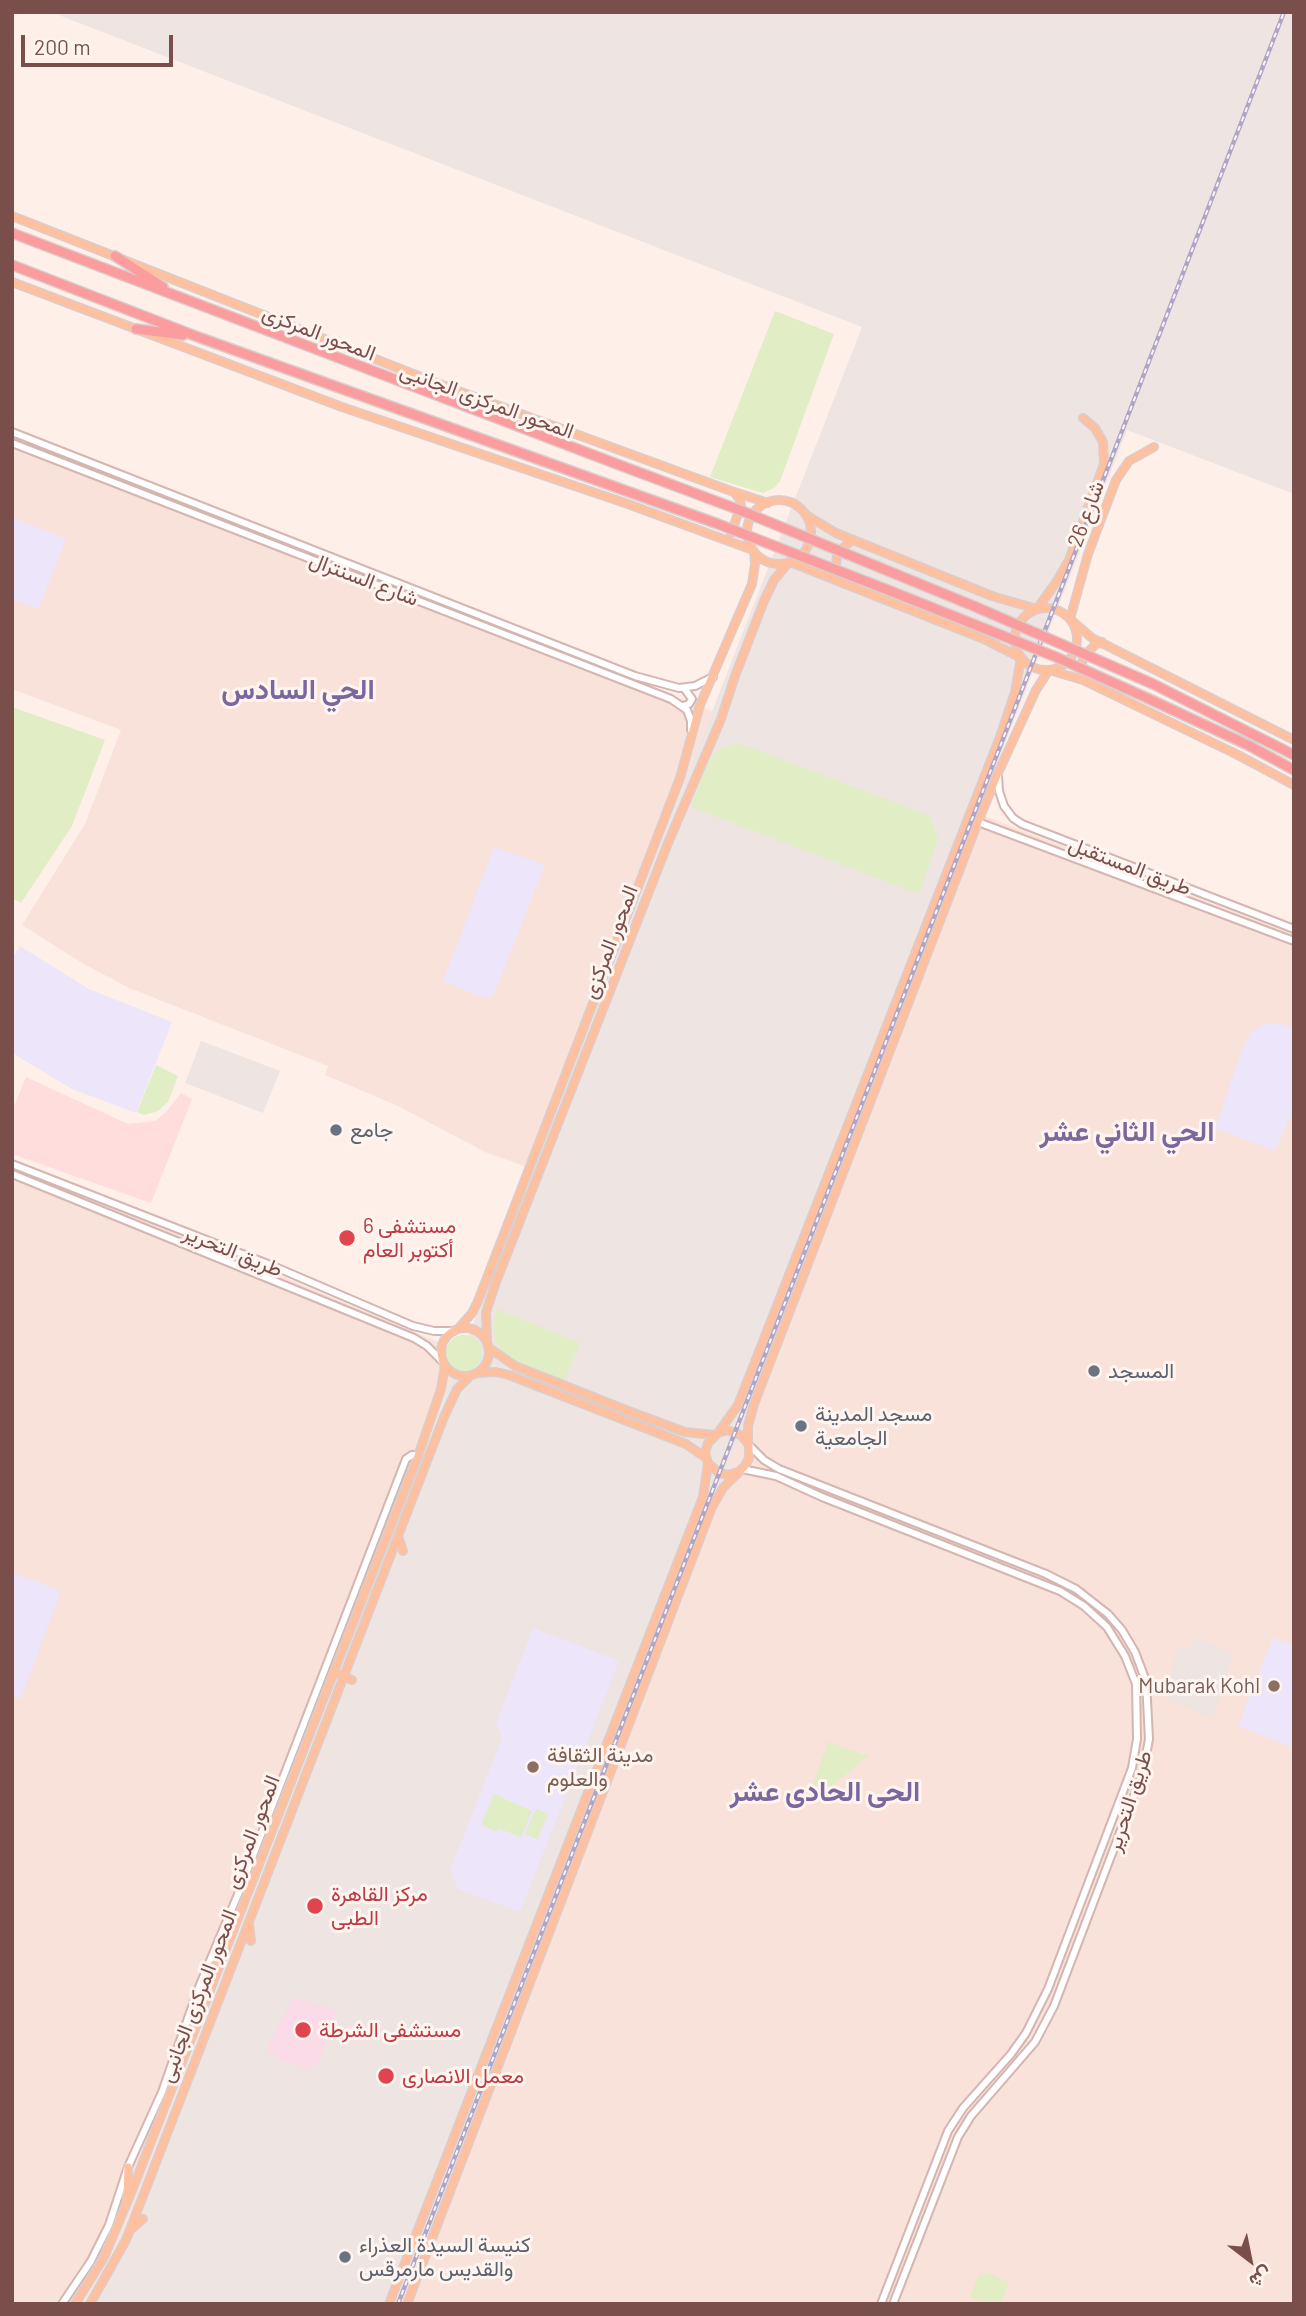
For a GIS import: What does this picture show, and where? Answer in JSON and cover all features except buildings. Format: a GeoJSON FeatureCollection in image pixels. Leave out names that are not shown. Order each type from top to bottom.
{"type":"FeatureCollection","features":[{"type":"Feature","properties":{"kind":"highway","name":"المحور المركزى"},"geometry":{"type":"LineString","coordinates":[[12,233],[742,512],[976,607],[1153,684],[1294,755]]}},
{"type":"Feature","properties":{"kind":"highway"},"geometry":{"type":"LineString","coordinates":[[115,256],[179,297]]}},
{"type":"Feature","properties":{"kind":"highway"},"geometry":{"type":"LineString","coordinates":[[12,265],[198,337],[719,524],[901,595],[1056,657],[1236,739],[1294,770]]}},
{"type":"Feature","properties":{"kind":"highway"},"geometry":{"type":"LineString","coordinates":[[136,329],[198,337]]}},
{"type":"Feature","properties":{"kind":"main road","name":"المحور المركزى الجانبى"},"geometry":{"type":"LineString","coordinates":[[12,216],[430,381],[768,503]]}},
{"type":"Feature","properties":{"kind":"main road"},"geometry":{"type":"LineString","coordinates":[[12,282],[342,407],[625,502],[753,551],[767,561],[778,564],[790,562],[803,553],[810,539],[811,529],[806,515]]}},
{"type":"Feature","properties":{"kind":"main road","name":"شارع 26"},"geometry":{"type":"LineString","coordinates":[[1037,609],[1064,569],[1103,470],[1105,455],[1099,435],[1083,418]]}},
{"type":"Feature","properties":{"kind":"main road","name":"شارع 26"},"geometry":{"type":"LineString","coordinates":[[1070,619],[1097,527],[1121,471],[1134,457],[1154,447]]}},
{"type":"Feature","properties":{"kind":"main road"},"geometry":{"type":"LineString","coordinates":[[721,538],[732,532],[741,506],[740,500],[733,492]]}},
{"type":"Feature","properties":{"kind":"main road"},"geometry":{"type":"LineString","coordinates":[[753,551],[747,534],[754,513],[768,503],[789,502],[806,515],[853,540],[992,596],[1037,609],[1055,609],[1086,634],[1294,740]]}},
{"type":"Feature","properties":{"kind":"main road"},"geometry":{"type":"LineString","coordinates":[[1085,519],[1093,518],[1097,527]]}},
{"type":"Feature","properties":{"kind":"main road"},"geometry":{"type":"LineString","coordinates":[[836,579],[837,556],[853,540]]}},
{"type":"Feature","properties":{"kind":"main road","name":"المحور المركزى"},"geometry":{"type":"LineString","coordinates":[[456,1330],[472,1313],[478,1301],[680,778],[700,705],[748,596],[755,571],[753,551]]}},
{"type":"Feature","properties":{"kind":"main road"},"geometry":{"type":"LineString","coordinates":[[790,562],[984,639],[1033,667],[1083,680],[1294,785]]}},
{"type":"Feature","properties":{"kind":"main road","name":"المحور المركزى"},"geometry":{"type":"LineString","coordinates":[[488,1345],[485,1320],[488,1305],[687,795],[725,710],[764,601],[774,580],[790,562]]}},
{"type":"Feature","properties":{"kind":"main road"},"geometry":{"type":"LineString","coordinates":[[748,596],[764,601]]}},
{"type":"Feature","properties":{"kind":"main road"},"geometry":{"type":"LineString","coordinates":[[388,2304],[458,2115],[481,2067],[701,1503],[707,1483],[706,1448],[738,1405],[997,746],[1015,692],[1021,658],[1015,644],[1016,628],[1025,615],[1037,609]]}},
{"type":"Feature","properties":{"kind":"main road"},"geometry":{"type":"LineString","coordinates":[[407,2304],[622,1750],[712,1507],[723,1488],[749,1458],[748,1426],[906,1023],[978,822],[1031,701],[1049,670],[1063,664],[1075,649],[1076,630],[1070,619]]}},
{"type":"Feature","properties":{"kind":"main road"},"geometry":{"type":"LineString","coordinates":[[1083,680],[1084,656],[1102,642]]}},
{"type":"Feature","properties":{"kind":"main road"},"geometry":{"type":"LineString","coordinates":[[1015,692],[1031,701]]}},
{"type":"Feature","properties":{"kind":"main road"},"geometry":{"type":"LineString","coordinates":[[592,1004],[597,1009],[603,1009]]}},
{"type":"Feature","properties":{"kind":"main road"},"geometry":{"type":"LineString","coordinates":[[584,1026],[590,1026],[595,1031]]}},
{"type":"Feature","properties":{"kind":"main road"},"geometry":{"type":"LineString","coordinates":[[869,1040],[880,1042]]}},
{"type":"Feature","properties":{"kind":"main road"},"geometry":{"type":"LineString","coordinates":[[834,1133],[843,1137]]}},
{"type":"Feature","properties":{"kind":"main road"},"geometry":{"type":"LineString","coordinates":[[539,1173],[548,1176]]}},
{"type":"Feature","properties":{"kind":"main road"},"geometry":{"type":"LineString","coordinates":[[816,1179],[825,1183]]}},
{"type":"Feature","properties":{"kind":"main road"},"geometry":{"type":"LineString","coordinates":[[793,1240],[802,1243]]}},
{"type":"Feature","properties":{"kind":"main road"},"geometry":{"type":"LineString","coordinates":[[740,1471],[728,1475],[719,1473],[691,1446],[509,1375],[489,1372],[457,1374],[444,1363],[441,1351],[443,1341],[456,1330],[475,1330],[488,1345],[514,1366],[678,1430],[716,1434],[732,1431],[741,1435],[748,1443]]}},
{"type":"Feature","properties":{"kind":"main road"},"geometry":{"type":"LineString","coordinates":[[474,1374],[485,1365],[488,1345]]}},
{"type":"Feature","properties":{"kind":"main road","name":"المحور المركزى"},"geometry":{"type":"LineString","coordinates":[[75,2304],[104,2257],[222,1960],[418,1456],[443,1385],[444,1363]]}},
{"type":"Feature","properties":{"kind":"main road","name":"المحور المركزى"},"geometry":{"type":"LineString","coordinates":[[90,2304],[115,2263],[129,2230],[454,1394],[474,1374]]}},
{"type":"Feature","properties":{"kind":"main road"},"geometry":{"type":"LineString","coordinates":[[627,1421],[631,1412]]}},
{"type":"Feature","properties":{"kind":"main road"},"geometry":{"type":"LineString","coordinates":[[423,1441],[434,1445]]}},
{"type":"Feature","properties":{"kind":"main road"},"geometry":{"type":"LineString","coordinates":[[398,1536],[403,1551]]}},
{"type":"Feature","properties":{"kind":"main road"},"geometry":{"type":"LineString","coordinates":[[351,1602],[356,1610]]}},
{"type":"Feature","properties":{"kind":"main road"},"geometry":{"type":"LineString","coordinates":[[333,1672],[352,1680]]}},
{"type":"Feature","properties":{"kind":"main road"},"geometry":{"type":"LineString","coordinates":[[294,1772],[301,1777],[309,1768]]}},
{"type":"Feature","properties":{"kind":"main road"},"geometry":{"type":"LineString","coordinates":[[282,1803],[290,1795],[296,1799]]}},
{"type":"Feature","properties":{"kind":"main road"},"geometry":{"type":"LineString","coordinates":[[292,1811],[300,1815]]}},
{"type":"Feature","properties":{"kind":"main road"},"geometry":{"type":"LineString","coordinates":[[249,1921],[251,1941]]}},
{"type":"Feature","properties":{"kind":"main road"},"geometry":{"type":"LineString","coordinates":[[206,1970],[222,1960]]}},
{"type":"Feature","properties":{"kind":"main road"},"geometry":{"type":"LineString","coordinates":[[232,1964],[241,1966]]}},
{"type":"Feature","properties":{"kind":"main road"},"geometry":{"type":"LineString","coordinates":[[481,2067],[488,2067],[496,2072]]}},
{"type":"Feature","properties":{"kind":"main road"},"geometry":{"type":"LineString","coordinates":[[127,2202],[128,2167]]}},
{"type":"Feature","properties":{"kind":"main road"},"geometry":{"type":"LineString","coordinates":[[129,2230],[143,2219]]}},
{"type":"Feature","properties":{"kind":"street","name":"شارع السنترال"},"geometry":{"type":"LineString","coordinates":[[12,432],[635,676],[674,688],[684,688]]}},
{"type":"Feature","properties":{"kind":"street","name":"شارع السنترال"},"geometry":{"type":"LineString","coordinates":[[12,443],[671,699],[683,706]]}},
{"type":"Feature","properties":{"kind":"street"},"geometry":{"type":"LineString","coordinates":[[691,738],[691,721],[683,706],[689,704],[692,699],[684,688],[700,685],[714,676]]}},
{"type":"Feature","properties":{"kind":"street","name":"طريق المستقبل"},"geometry":{"type":"LineString","coordinates":[[998,773],[999,791],[1004,806],[1022,824],[1294,929]]}},
{"type":"Feature","properties":{"kind":"street","name":"طريق المستقبل"},"geometry":{"type":"LineString","coordinates":[[978,822],[1294,942]]}},
{"type":"Feature","properties":{"kind":"street","name":"طريق التحرير"},"geometry":{"type":"LineString","coordinates":[[12,1164],[273,1266],[401,1321],[425,1329],[456,1330]]}},
{"type":"Feature","properties":{"kind":"street","name":"طريق التحرير"},"geometry":{"type":"LineString","coordinates":[[12,1174],[418,1340],[444,1363]]}},
{"type":"Feature","properties":{"kind":"street"},"geometry":{"type":"LineString","coordinates":[[70,1196],[74,1193],[74,1186]]}},
{"type":"Feature","properties":{"kind":"street"},"geometry":{"type":"LineString","coordinates":[[87,1203],[88,1196],[93,1194]]}},
{"type":"Feature","properties":{"kind":"street"},"geometry":{"type":"LineString","coordinates":[[152,1218],[164,1215]]}},
{"type":"Feature","properties":{"kind":"street"},"geometry":{"type":"LineString","coordinates":[[273,1266],[284,1265]]}},
{"type":"Feature","properties":{"kind":"street"},"geometry":{"type":"LineString","coordinates":[[418,1340],[426,1336],[425,1329]]}},
{"type":"Feature","properties":{"kind":"street","name":"طريق التحرير"},"geometry":{"type":"LineString","coordinates":[[748,1443],[764,1460],[779,1469],[1066,1583],[1116,1621],[1142,1667],[1148,1697],[1149,1738],[1138,1788],[1046,2023],[1020,2061],[971,2116],[958,2137],[893,2304]]}},
{"type":"Feature","properties":{"kind":"street","name":"المحور المركزى الجانبى"},"geometry":{"type":"LineString","coordinates":[[62,2304],[81,2278],[104,2235],[128,2167],[162,2092],[206,1970],[406,1459],[412,1455],[418,1456]]}},
{"type":"Feature","properties":{"kind":"street","name":"طريق التحرير"},"geometry":{"type":"LineString","coordinates":[[740,1471],[776,1476],[1041,1582],[1070,1597],[1101,1621],[1114,1636],[1132,1670],[1138,1699],[1135,1756],[1105,1829],[1043,2001],[1012,2054],[954,2120],[881,2304]]}},
{"type":"Feature","properties":{"kind":"street"},"geometry":{"type":"LineString","coordinates":[[988,2097],[995,2102]]}},
{"type":"Feature","properties":{"kind":"street"},"geometry":{"type":"LineString","coordinates":[[923,2230],[931,2232]]}},
{"type":"Feature","properties":{"kind":"shaded area"},"geometry":{"type":"Polygon","coordinates":[[[51,12],[1294,12],[1294,494],[1127,430],[830,1192],[733,1454],[574,1848],[399,2304],[83,2304],[125,2228],[462,1352],[862,327],[51,12]]]}},
{"type":"Feature","properties":{"kind":"shaded area"},"geometry":{"type":"Polygon","coordinates":[[[12,437],[712,711],[535,1170],[485,1152],[398,1106],[325,1075],[328,1066],[129,988],[82,963],[22,925],[85,824],[121,730],[12,689],[12,437]]]}},
{"type":"Feature","properties":{"kind":"shaded area"},"geometry":{"type":"Polygon","coordinates":[[[12,517],[66,539],[38,609],[12,599],[12,517]]]}},
{"type":"Feature","properties":{"kind":"shaded area"},"geometry":{"type":"Polygon","coordinates":[[[977,813],[1294,935],[1294,2304],[399,2304],[574,1848],[733,1454],[830,1192],[977,813]]]}},
{"type":"Feature","properties":{"kind":"shaded area"},"geometry":{"type":"Polygon","coordinates":[[[494,847],[545,865],[494,994],[490,997],[479,996],[443,981],[494,847]]]}},
{"type":"Feature","properties":{"kind":"shaded area"},"geometry":{"type":"Polygon","coordinates":[[[20,946],[89,989],[172,1022],[136,1113],[72,1089],[12,1053],[12,958],[20,946]]]}},
{"type":"Feature","properties":{"kind":"shaded area"},"geometry":{"type":"Polygon","coordinates":[[[1265,1023],[1278,1023],[1294,1029],[1294,1108],[1275,1151],[1215,1128],[1242,1049],[1252,1031],[1265,1023]]]}},
{"type":"Feature","properties":{"kind":"shaded area"},"geometry":{"type":"Polygon","coordinates":[[[201,1041],[280,1071],[263,1113],[185,1083],[201,1041]]]}},
{"type":"Feature","properties":{"kind":"shaded area"},"geometry":{"type":"Polygon","coordinates":[[[26,1077],[128,1124],[155,1121],[181,1093],[192,1099],[151,1203],[12,1154],[12,1111],[26,1077]]]}},
{"type":"Feature","properties":{"kind":"shaded area"},"geometry":{"type":"Polygon","coordinates":[[[12,1167],[191,1238],[462,1352],[125,2228],[83,2304],[12,2304],[12,1167]]]}},
{"type":"Feature","properties":{"kind":"shaded area"},"geometry":{"type":"Polygon","coordinates":[[[12,1572],[61,1591],[21,1699],[12,1696],[12,1572]]]}},
{"type":"Feature","properties":{"kind":"shaded area","name":"مدينة الثقافة والعلوم"},"geometry":{"type":"Polygon","coordinates":[[[533,1628],[619,1661],[520,1912],[458,1889],[450,1870],[502,1738],[496,1723],[533,1628]]]}},
{"type":"Feature","properties":{"kind":"shaded area"},"geometry":{"type":"Polygon","coordinates":[[[1195,1637],[1234,1653],[1212,1718],[1169,1700],[1170,1677],[1179,1645],[1192,1649],[1195,1637]]]}},
{"type":"Feature","properties":{"kind":"shaded area","name":"Mubarak Kohl"},"geometry":{"type":"Polygon","coordinates":[[[1273,1637],[1294,1645],[1294,1748],[1238,1726],[1273,1637]]]}},
{"type":"Feature","properties":{"kind":"shaded area","name":"مستشفى الشرطة"},"geometry":{"type":"Polygon","coordinates":[[[294,1997],[337,2010],[318,2065],[306,2067],[283,2061],[266,2050],[294,1997]]]}},
{"type":"Feature","properties":{"kind":"green space"},"geometry":{"type":"Polygon","coordinates":[[[775,311],[834,334],[780,481],[774,488],[763,493],[710,477],[775,311]]]}},
{"type":"Feature","properties":{"kind":"green space"},"geometry":{"type":"Polygon","coordinates":[[[12,707],[105,740],[72,826],[21,903],[12,898],[12,707]]]}},
{"type":"Feature","properties":{"kind":"green space"},"geometry":{"type":"Polygon","coordinates":[[[739,743],[930,816],[938,839],[919,894],[691,807],[709,760],[722,747],[739,743]]]}},
{"type":"Feature","properties":{"kind":"green space"},"geometry":{"type":"Polygon","coordinates":[[[156,1065],[178,1076],[168,1102],[158,1111],[144,1115],[137,1112],[156,1065]]]}},
{"type":"Feature","properties":{"kind":"green space"},"geometry":{"type":"Polygon","coordinates":[[[497,1309],[580,1343],[564,1381],[508,1357],[501,1351],[493,1326],[497,1309]]]}},
{"type":"Feature","properties":{"kind":"green space"},"geometry":{"type":"Polygon","coordinates":[[[464,1335],[477,1340],[482,1353],[477,1366],[464,1371],[451,1366],[446,1353],[451,1340],[464,1335]]]}},
{"type":"Feature","properties":{"kind":"green space"},"geometry":{"type":"Polygon","coordinates":[[[828,1742],[868,1756],[828,1789],[813,1784],[828,1742]]]}},
{"type":"Feature","properties":{"kind":"green space"},"geometry":{"type":"Polygon","coordinates":[[[494,1794],[532,1811],[521,1837],[481,1825],[494,1794]]]}},
{"type":"Feature","properties":{"kind":"green space"},"geometry":{"type":"Polygon","coordinates":[[[536,1809],[548,1814],[537,1839],[525,1834],[536,1809]]]}},
{"type":"Feature","properties":{"kind":"green space"},"geometry":{"type":"Polygon","coordinates":[[[986,2272],[1009,2283],[1000,2304],[989,2304],[970,2297],[979,2274],[984,2276],[986,2272]]]}},
{"type":"Feature","properties":{"kind":"railway"},"geometry":{"type":"LineString","coordinates":[[398,2304],[1284,12]]}},
{"type":"Feature","properties":{"kind":"place","name":"جامع"},"geometry":{"type":"Point","coordinates":[336,1130]}},
{"type":"Feature","properties":{"kind":"place","name":"مستشفى 6 أكتوبر العام"},"geometry":{"type":"Point","coordinates":[347,1238]}},
{"type":"Feature","properties":{"kind":"place","name":"المسجد"},"geometry":{"type":"Point","coordinates":[1094,1371]}},
{"type":"Feature","properties":{"kind":"place","name":"مسجد المدينة الجامعية"},"geometry":{"type":"Point","coordinates":[801,1426]}},
{"type":"Feature","properties":{"kind":"place","name":"Mubarak Kohl"},"geometry":{"type":"Point","coordinates":[1274,1686]}},
{"type":"Feature","properties":{"kind":"place","name":"مدينة الثقافة والعلوم"},"geometry":{"type":"Point","coordinates":[533,1767]}},
{"type":"Feature","properties":{"kind":"place","name":"مركز القاهرة الطبى"},"geometry":{"type":"Point","coordinates":[315,1906]}},
{"type":"Feature","properties":{"kind":"place","name":"مستشفى الشرطة"},"geometry":{"type":"Point","coordinates":[303,2030]}},
{"type":"Feature","properties":{"kind":"place","name":"معمل الانصارى"},"geometry":{"type":"Point","coordinates":[386,2076]}},
{"type":"Feature","properties":{"kind":"place","name":"كنيسة السيدة العذراء والقديس مارمرقس"},"geometry":{"type":"Point","coordinates":[345,2257]}},
{"type":"Feature","properties":{"kind":"district","name":"الحي السادس"},"geometry":{"type":"Point","coordinates":[298,690]}},
{"type":"Feature","properties":{"kind":"district","name":"الحي الثاني عشر"},"geometry":{"type":"Point","coordinates":[1127,1132]}},
{"type":"Feature","properties":{"kind":"district","name":"الحى الحادى عشر"},"geometry":{"type":"Point","coordinates":[825,1792]}}]}
